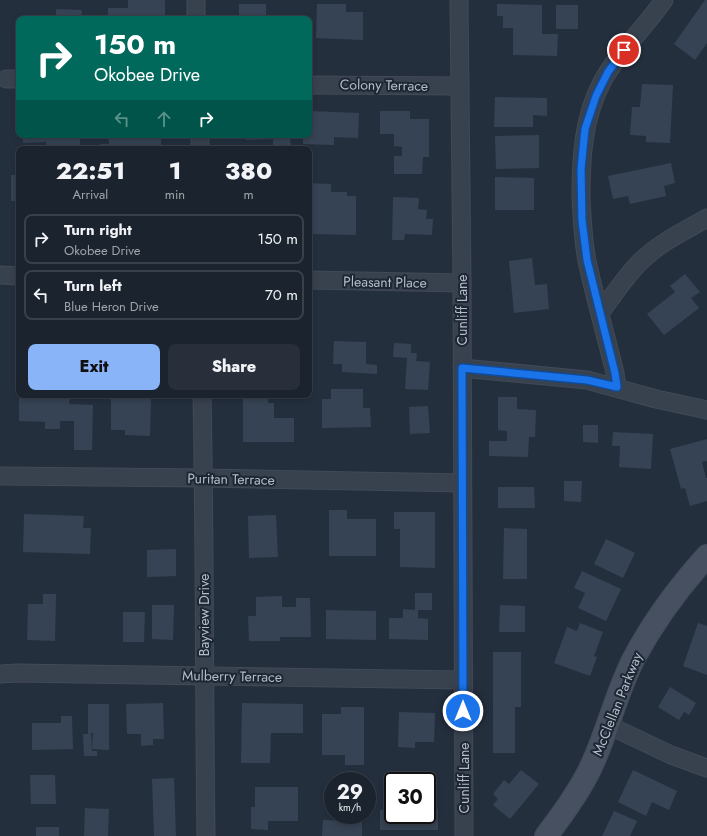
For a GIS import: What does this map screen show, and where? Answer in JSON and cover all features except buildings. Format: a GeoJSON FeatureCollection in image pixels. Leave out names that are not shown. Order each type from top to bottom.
{"type":"FeatureCollection","features":[{"type":"Feature","properties":{"kind":"street"},"geometry":{"type":"LineString","coordinates":[[196,0],[196,16]]}},
{"type":"Feature","properties":{"kind":"street","name":"Cunliff Lane"},"geometry":{"type":"LineString","coordinates":[[459,0],[462,283],[464,836]]}},
{"type":"Feature","properties":{"kind":"street"},"geometry":{"type":"LineString","coordinates":[[617,387],[615,373],[587,260],[582,220],[581,169],[585,129],[602,81],[615,62],[664,0]]}},
{"type":"Feature","properties":{"kind":"street","name":"Colony Terrace"},"geometry":{"type":"LineString","coordinates":[[312,85],[460,86]]}},
{"type":"Feature","properties":{"kind":"street"},"geometry":{"type":"LineString","coordinates":[[600,313],[629,274],[650,254],[707,218]]}},
{"type":"Feature","properties":{"kind":"street"},"geometry":{"type":"LineString","coordinates":[[0,275],[16,276]]}},
{"type":"Feature","properties":{"kind":"street","name":"Pleasant Place"},"geometry":{"type":"LineString","coordinates":[[312,280],[462,283]]}},
{"type":"Feature","properties":{"kind":"street"},"geometry":{"type":"LineString","coordinates":[[462,368],[587,380],[707,410]]}},
{"type":"Feature","properties":{"kind":"street","name":"Bayview Drive"},"geometry":{"type":"LineString","coordinates":[[202,398],[204,478],[206,836]]}},
{"type":"Feature","properties":{"kind":"street","name":"Puritan Terrace"},"geometry":{"type":"LineString","coordinates":[[0,476],[462,483]]}},
{"type":"Feature","properties":{"kind":"street","name":"McClellan Parkway"},"geometry":{"type":"LineString","coordinates":[[546,836],[570,805],[582,785],[608,725],[624,680],[633,660],[649,632],[689,576],[707,556]]}},
{"type":"Feature","properties":{"kind":"street","name":"Mulberry Terrace"},"geometry":{"type":"LineString","coordinates":[[0,674],[204,675],[463,680]]}},
{"type":"Feature","properties":{"kind":"street"},"geometry":{"type":"LineString","coordinates":[[608,725],[671,755],[707,768]]}},
{"type":"Feature","properties":{"kind":"route"},"geometry":{"type":"LineString","coordinates":[[463,711],[462,368],[587,380],[617,387],[615,373],[587,260],[582,220],[581,169],[585,129],[596,96],[602,81],[624,50]]}}]}
